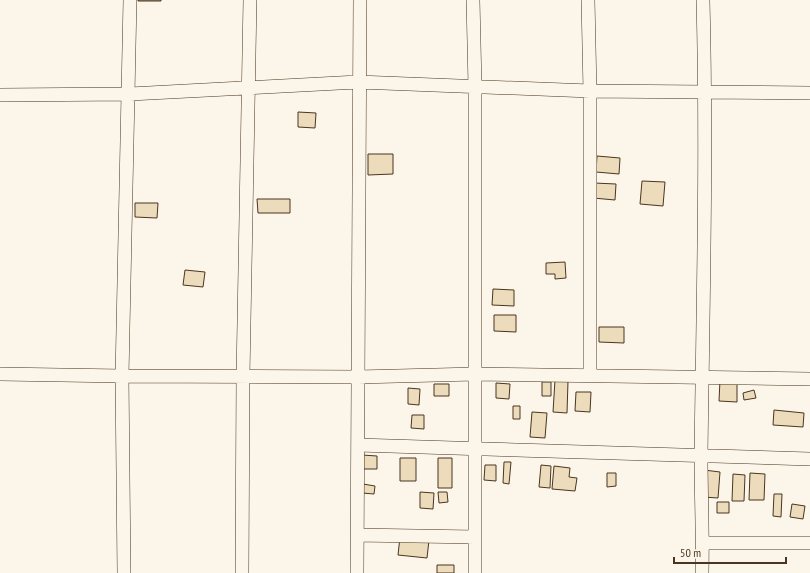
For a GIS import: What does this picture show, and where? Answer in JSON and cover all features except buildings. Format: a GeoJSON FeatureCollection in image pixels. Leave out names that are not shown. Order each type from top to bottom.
{"type":"FeatureCollection","features":[{"type":"Feature","properties":{"kind":"street"},"geometry":{"type":"LineString","coordinates":[[124,573],[122,376],[130,94],[130,0]]}},
{"type":"Feature","properties":{"kind":"street"},"geometry":{"type":"LineString","coordinates":[[242,573],[242,376],[250,88],[250,0]]}},
{"type":"Feature","properties":{"kind":"street"},"geometry":{"type":"LineString","coordinates":[[357,573],[358,82],[360,0]]}},
{"type":"Feature","properties":{"kind":"street"},"geometry":{"type":"LineString","coordinates":[[473,0],[475,86],[474,573]]}},
{"type":"Feature","properties":{"kind":"street"},"geometry":{"type":"LineString","coordinates":[[588,0],[590,91],[590,376]]}},
{"type":"Feature","properties":{"kind":"street"},"geometry":{"type":"LineString","coordinates":[[702,573],[703,543],[701,456],[704,378],[705,92],[703,0]]}},
{"type":"Feature","properties":{"kind":"street"},"geometry":{"type":"LineString","coordinates":[[0,96],[130,94],[358,82],[590,91],[810,92]]}},
{"type":"Feature","properties":{"kind":"street"},"geometry":{"type":"LineString","coordinates":[[0,374],[358,377],[475,374],[810,379]]}},
{"type":"Feature","properties":{"kind":"street"},"geometry":{"type":"LineString","coordinates":[[358,445],[810,459]]}},
{"type":"Feature","properties":{"kind":"street"},"geometry":{"type":"LineString","coordinates":[[357,535],[475,537]]}},
{"type":"Feature","properties":{"kind":"street"},"geometry":{"type":"LineString","coordinates":[[703,543],[810,543]]}}]}
